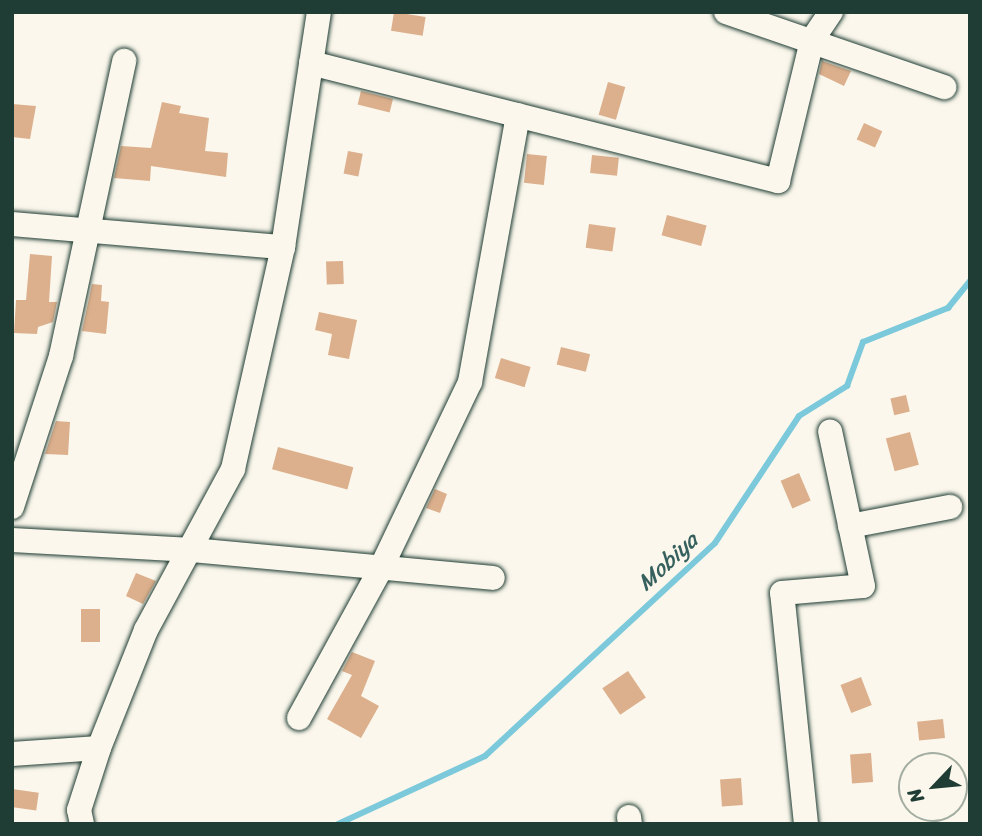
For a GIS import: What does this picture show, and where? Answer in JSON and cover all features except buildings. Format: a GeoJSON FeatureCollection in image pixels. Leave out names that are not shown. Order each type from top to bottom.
{"type":"FeatureCollection","features":[{"type":"Feature","properties":{"kind":"street"},"geometry":{"type":"LineString","coordinates":[[82,824],[79,810],[99,748],[145,630],[192,550],[233,469],[283,247],[319,12]]}},
{"type":"Feature","properties":{"kind":"street"},"geometry":{"type":"LineString","coordinates":[[726,12],[944,87]]}},
{"type":"Feature","properties":{"kind":"street"},"geometry":{"type":"LineString","coordinates":[[311,63],[778,181],[812,40],[831,12]]}},
{"type":"Feature","properties":{"kind":"street"},"geometry":{"type":"LineString","coordinates":[[12,507],[61,356],[124,61]]}},
{"type":"Feature","properties":{"kind":"street"},"geometry":{"type":"LineString","coordinates":[[299,718],[380,568],[470,383],[518,115]]}},
{"type":"Feature","properties":{"kind":"street"},"geometry":{"type":"LineString","coordinates":[[12,224],[283,247]]}},
{"type":"Feature","properties":{"kind":"street"},"geometry":{"type":"LineString","coordinates":[[806,824],[782,593],[863,586],[830,431]]}},
{"type":"Feature","properties":{"kind":"street"},"geometry":{"type":"LineString","coordinates":[[850,526],[950,507]]}},
{"type":"Feature","properties":{"kind":"street"},"geometry":{"type":"LineString","coordinates":[[12,540],[192,550],[493,578]]}},
{"type":"Feature","properties":{"kind":"street"},"geometry":{"type":"LineString","coordinates":[[12,754],[99,748]]}},
{"type":"Feature","properties":{"kind":"waterway","name":"Mobiya"},"geometry":{"type":"LineString","coordinates":[[338,824],[485,756],[715,543],[799,416],[847,386],[863,342],[948,308],[970,281]]}}]}
